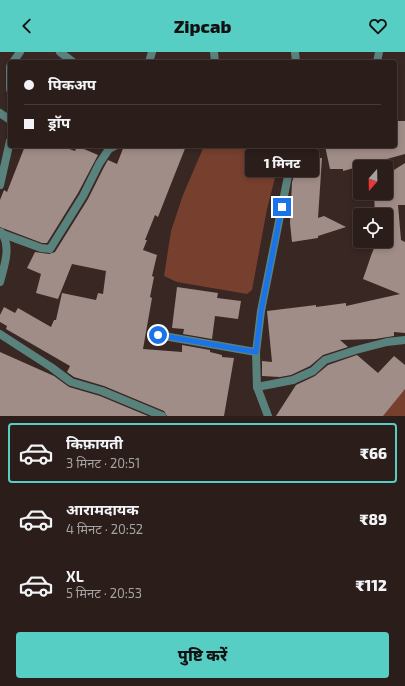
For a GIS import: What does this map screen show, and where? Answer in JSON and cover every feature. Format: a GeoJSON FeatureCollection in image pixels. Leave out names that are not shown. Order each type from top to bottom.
{"type":"FeatureCollection","features":[{"type":"Feature","properties":{"kind":"street"},"geometry":{"type":"LineString","coordinates":[[60,52],[70,60]]}},
{"type":"Feature","properties":{"kind":"street"},"geometry":{"type":"LineString","coordinates":[[0,185],[8,148]]}},
{"type":"Feature","properties":{"kind":"street"},"geometry":{"type":"LineString","coordinates":[[1,233],[41,248],[50,249],[83,196],[99,164],[111,148]]}},
{"type":"Feature","properties":{"kind":"street"},"geometry":{"type":"LineString","coordinates":[[268,416],[257,388],[256,352],[261,311],[294,148]]}},
{"type":"Feature","properties":{"kind":"street"},"geometry":{"type":"LineString","coordinates":[[0,282],[7,255],[6,244],[1,233]]}},
{"type":"Feature","properties":{"kind":"street"},"geometry":{"type":"LineString","coordinates":[[0,334],[51,367],[71,382],[102,391],[162,416]]}},
{"type":"Feature","properties":{"kind":"street"},"geometry":{"type":"LineString","coordinates":[[158,335],[256,352]]}},
{"type":"Feature","properties":{"kind":"street"},"geometry":{"type":"LineString","coordinates":[[257,388],[293,380],[314,371],[325,360],[386,342],[405,340]]}},
{"type":"Feature","properties":{"kind":"shaded area"},"geometry":{"type":"Polygon","coordinates":[[[203,148],[283,148],[267,209],[252,290],[247,294],[177,282],[164,276],[171,231],[183,195],[203,148]]]}},
{"type":"Feature","properties":{"kind":"shaded area"},"geometry":{"type":"Polygon","coordinates":[[[405,382],[405,416],[377,416],[405,382]]]}},
{"type":"Feature","properties":{"kind":"building"},"geometry":{"type":"Polygon","coordinates":[[[397,121],[405,121],[405,154],[383,160],[353,160],[353,168],[343,171],[343,169],[330,169],[325,148],[397,148],[397,121]]]}},
{"type":"Feature","properties":{"kind":"building"},"geometry":{"type":"Polygon","coordinates":[[[24,148],[67,148],[75,151],[76,148],[82,148],[98,155],[78,193],[47,243],[42,243],[0,227],[0,200],[4,190],[7,192],[24,148]]]}},
{"type":"Feature","properties":{"kind":"building"},"geometry":{"type":"Polygon","coordinates":[[[123,148],[185,148],[158,217],[155,215],[145,240],[147,240],[143,250],[157,255],[152,276],[154,277],[150,297],[152,298],[143,349],[182,352],[182,345],[210,350],[210,352],[222,355],[222,357],[234,358],[224,416],[167,416],[164,411],[104,386],[74,377],[67,372],[70,366],[6,329],[7,326],[0,322],[0,315],[4,307],[15,313],[18,308],[51,327],[54,320],[56,320],[62,293],[96,300],[98,293],[103,294],[106,271],[72,264],[58,299],[36,293],[41,274],[27,268],[35,252],[49,254],[55,252],[88,199],[108,160],[117,164],[123,148]]]}},
{"type":"Feature","properties":{"kind":"building"},"geometry":{"type":"Polygon","coordinates":[[[301,158],[322,158],[318,218],[324,216],[346,227],[318,236],[318,238],[292,242],[290,223],[292,182],[294,176],[301,176],[301,158]]]}},
{"type":"Feature","properties":{"kind":"building"},"geometry":{"type":"Polygon","coordinates":[[[405,163],[405,205],[398,205],[401,240],[405,242],[405,333],[394,332],[394,336],[375,339],[340,340],[348,347],[323,355],[310,366],[291,375],[280,377],[262,376],[262,361],[272,362],[267,311],[346,303],[346,306],[400,294],[363,279],[374,248],[393,248],[393,208],[375,208],[374,200],[393,200],[393,171],[405,163]]]}},
{"type":"Feature","properties":{"kind":"building"},"geometry":{"type":"Polygon","coordinates":[[[177,287],[218,293],[217,298],[241,301],[238,319],[215,316],[212,339],[183,334],[184,329],[172,328],[177,287]]]}},
{"type":"Feature","properties":{"kind":"building"},"geometry":{"type":"Polygon","coordinates":[[[0,352],[54,376],[69,387],[100,396],[148,416],[0,416],[0,352]]]}},
{"type":"Feature","properties":{"kind":"building"},"geometry":{"type":"Polygon","coordinates":[[[357,355],[378,373],[394,356],[405,365],[405,389],[383,416],[276,416],[296,385],[315,376],[328,365],[357,355]]]}},
{"type":"Feature","properties":{"kind":"route"},"geometry":{"type":"LineString","coordinates":[[158,335],[256,352],[261,311],[282,207]]}}]}
